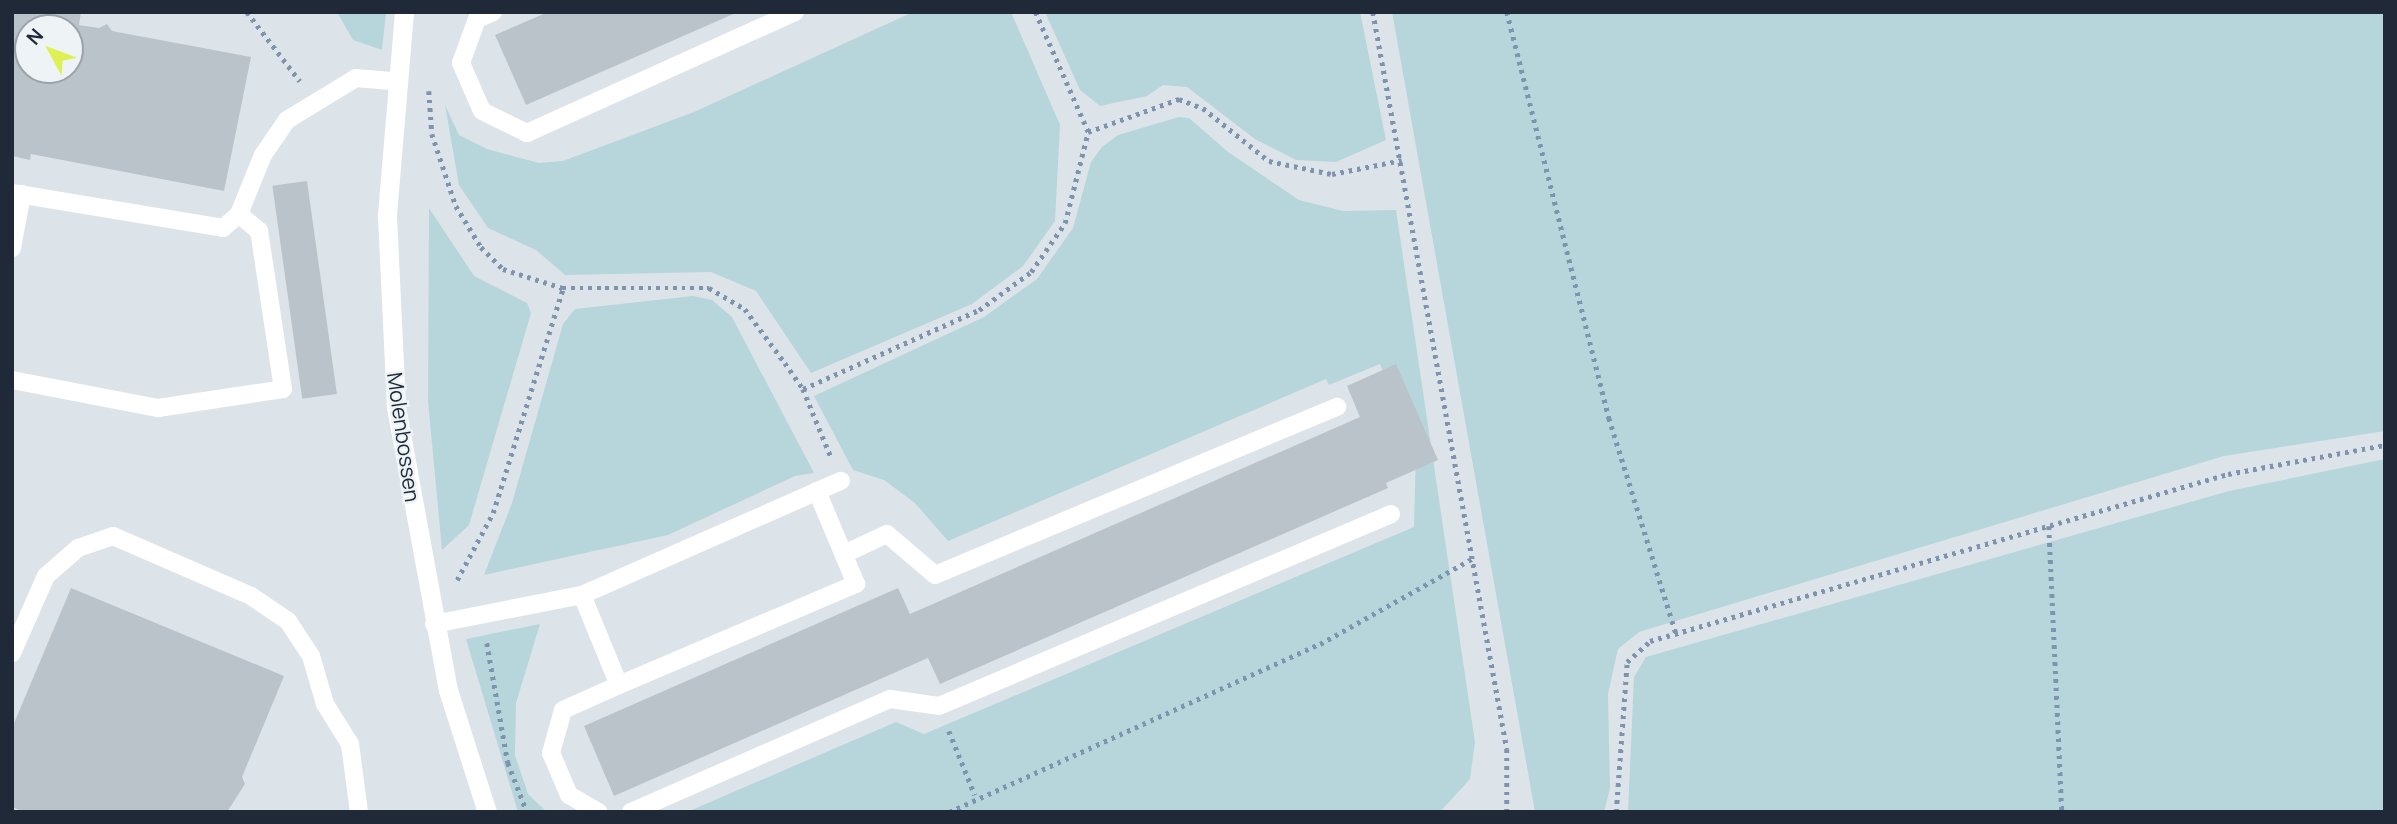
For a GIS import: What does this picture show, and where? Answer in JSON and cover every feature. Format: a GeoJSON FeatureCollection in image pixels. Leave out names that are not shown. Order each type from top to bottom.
{"type":"FeatureCollection","features":[{"type":"Feature","properties":{"kind":"street","name":"Molenbossen"},"geometry":{"type":"LineString","coordinates":[[404,12],[394,81],[387,216],[396,407],[448,690],[487,812]]}},
{"type":"Feature","properties":{"kind":"lane"},"geometry":{"type":"LineString","coordinates":[[493,12],[477,19],[461,63],[482,111],[527,133],[795,12]]}},
{"type":"Feature","properties":{"kind":"lane"},"geometry":{"type":"LineString","coordinates":[[12,248],[17,194],[199,227],[223,228],[239,214],[263,155],[287,120],[356,78],[394,81]]}},
{"type":"Feature","properties":{"kind":"lane"},"geometry":{"type":"LineString","coordinates":[[12,380],[158,408],[283,389],[260,232],[239,214]]}},
{"type":"Feature","properties":{"kind":"lane"},"geometry":{"type":"LineString","coordinates":[[844,554],[887,534],[936,575],[1337,407]]}},
{"type":"Feature","properties":{"kind":"lane"},"geometry":{"type":"LineString","coordinates":[[434,624],[582,595],[841,481]]}},
{"type":"Feature","properties":{"kind":"lane"},"geometry":{"type":"LineString","coordinates":[[598,812],[569,795],[551,753],[563,710],[856,584],[817,491]]}},
{"type":"Feature","properties":{"kind":"lane"},"geometry":{"type":"LineString","coordinates":[[631,812],[890,699],[939,706],[1391,513]]}},
{"type":"Feature","properties":{"kind":"lane"},"geometry":{"type":"LineString","coordinates":[[12,653],[46,576],[78,548],[113,536],[251,596],[288,621],[311,656],[325,704],[351,744],[359,812]]}},
{"type":"Feature","properties":{"kind":"lane"},"geometry":{"type":"LineString","coordinates":[[582,595],[619,685]]}},
{"type":"Feature","properties":{"kind":"path"},"geometry":{"type":"LineString","coordinates":[[247,12],[303,85]]}},
{"type":"Feature","properties":{"kind":"path"},"geometry":{"type":"LineString","coordinates":[[803,389],[979,310],[1031,272],[1065,223],[1088,132],[1035,12]]}},
{"type":"Feature","properties":{"kind":"path"},"geometry":{"type":"LineString","coordinates":[[1373,12],[1507,749],[1507,812]]}},
{"type":"Feature","properties":{"kind":"path"},"geometry":{"type":"LineString","coordinates":[[1507,12],[1609,418],[1676,633]]}},
{"type":"Feature","properties":{"kind":"path"},"geometry":{"type":"LineString","coordinates":[[429,83],[432,134],[456,206],[481,247],[503,269],[563,288],[709,288],[745,309],[803,389],[841,481]]}},
{"type":"Feature","properties":{"kind":"path"},"geometry":{"type":"LineString","coordinates":[[1088,132],[1179,99],[1203,108],[1269,162],[1332,174],[1402,160]]}},
{"type":"Feature","properties":{"kind":"path"},"geometry":{"type":"LineString","coordinates":[[434,624],[493,513],[563,288]]}},
{"type":"Feature","properties":{"kind":"path"},"geometry":{"type":"LineString","coordinates":[[1616,812],[1627,662],[1650,641],[2228,474],[2385,445]]}},
{"type":"Feature","properties":{"kind":"path"},"geometry":{"type":"LineString","coordinates":[[2049,526],[2062,812]]}},
{"type":"Feature","properties":{"kind":"path"},"geometry":{"type":"LineString","coordinates":[[949,812],[975,795],[1320,645],[1473,558]]}},
{"type":"Feature","properties":{"kind":"path"},"geometry":{"type":"LineString","coordinates":[[484,615],[509,763],[527,812]]}},
{"type":"Feature","properties":{"kind":"path"},"geometry":{"type":"LineString","coordinates":[[939,706],[975,795]]}},
{"type":"Feature","properties":{"kind":"shaded area"},"geometry":{"type":"Polygon","coordinates":[[[337,12],[386,12],[382,50],[353,40],[337,12]]]}},
{"type":"Feature","properties":{"kind":"shaded area"},"geometry":{"type":"Polygon","coordinates":[[[913,12],[1011,12],[1060,125],[1055,221],[1023,266],[972,304],[811,373],[756,291],[711,272],[565,275],[536,250],[488,228],[459,185],[445,105],[459,135],[487,149],[539,163],[563,161],[694,112],[913,12]]]}},
{"type":"Feature","properties":{"kind":"shaded area"},"geometry":{"type":"Polygon","coordinates":[[[1045,12],[1360,12],[1386,140],[1336,162],[1296,160],[1255,139],[1187,87],[1163,85],[1147,96],[1100,106],[1080,90],[1045,12]]]}},
{"type":"Feature","properties":{"kind":"shaded area"},"geometry":{"type":"Polygon","coordinates":[[[1392,12],[2385,12],[2385,431],[2224,456],[1639,632],[1618,649],[1608,694],[1610,788],[1604,812],[1535,812],[1392,12]]]}},
{"type":"Feature","properties":{"kind":"shaded area"},"geometry":{"type":"Polygon","coordinates":[[[1179,117],[1189,118],[1228,152],[1299,200],[1343,211],[1396,210],[1475,742],[1470,779],[1440,812],[687,812],[896,722],[924,734],[1414,527],[1416,448],[1380,364],[1329,385],[1326,379],[948,541],[915,503],[884,480],[853,470],[814,396],[984,317],[1037,279],[1073,228],[1091,162],[1102,147],[1118,135],[1179,117]]]}},
{"type":"Feature","properties":{"kind":"shaded area"},"geometry":{"type":"Polygon","coordinates":[[[429,208],[474,276],[527,303],[531,313],[469,525],[442,550],[428,401],[429,208]]]}},
{"type":"Feature","properties":{"kind":"shaded area"},"geometry":{"type":"Polygon","coordinates":[[[693,296],[712,300],[732,317],[814,473],[795,476],[668,535],[484,575],[512,503],[563,324],[575,309],[693,296]]]}},
{"type":"Feature","properties":{"kind":"shaded area"},"geometry":{"type":"Polygon","coordinates":[[[2385,459],[2385,812],[1628,812],[1634,677],[1646,657],[2229,491],[2385,459]]]}},
{"type":"Feature","properties":{"kind":"shaded area"},"geometry":{"type":"Polygon","coordinates":[[[540,624],[516,703],[515,755],[528,794],[547,812],[518,812],[466,639],[540,624]]]}},
{"type":"Feature","properties":{"kind":"building"},"geometry":{"type":"Polygon","coordinates":[[[12,12],[81,12],[14,14],[14,84],[84,84],[84,26],[99,28],[107,24],[112,31],[251,57],[224,191],[31,154],[30,160],[12,156],[12,12]]]}},
{"type":"Feature","properties":{"kind":"building"},"geometry":{"type":"Polygon","coordinates":[[[548,12],[738,12],[526,105],[495,35],[548,12]]]}},
{"type":"Feature","properties":{"kind":"building"},"geometry":{"type":"Polygon","coordinates":[[[307,181],[337,394],[302,399],[272,186],[307,181]]]}},
{"type":"Feature","properties":{"kind":"building"},"geometry":{"type":"Polygon","coordinates":[[[1396,364],[1438,460],[1386,483],[1388,488],[940,684],[928,658],[614,796],[584,726],[898,588],[910,614],[1360,417],[1347,386],[1396,364]]]}},
{"type":"Feature","properties":{"kind":"building"},"geometry":{"type":"Polygon","coordinates":[[[71,588],[284,676],[242,777],[245,784],[227,812],[24,812],[12,807],[12,728],[71,588]]]}}]}
